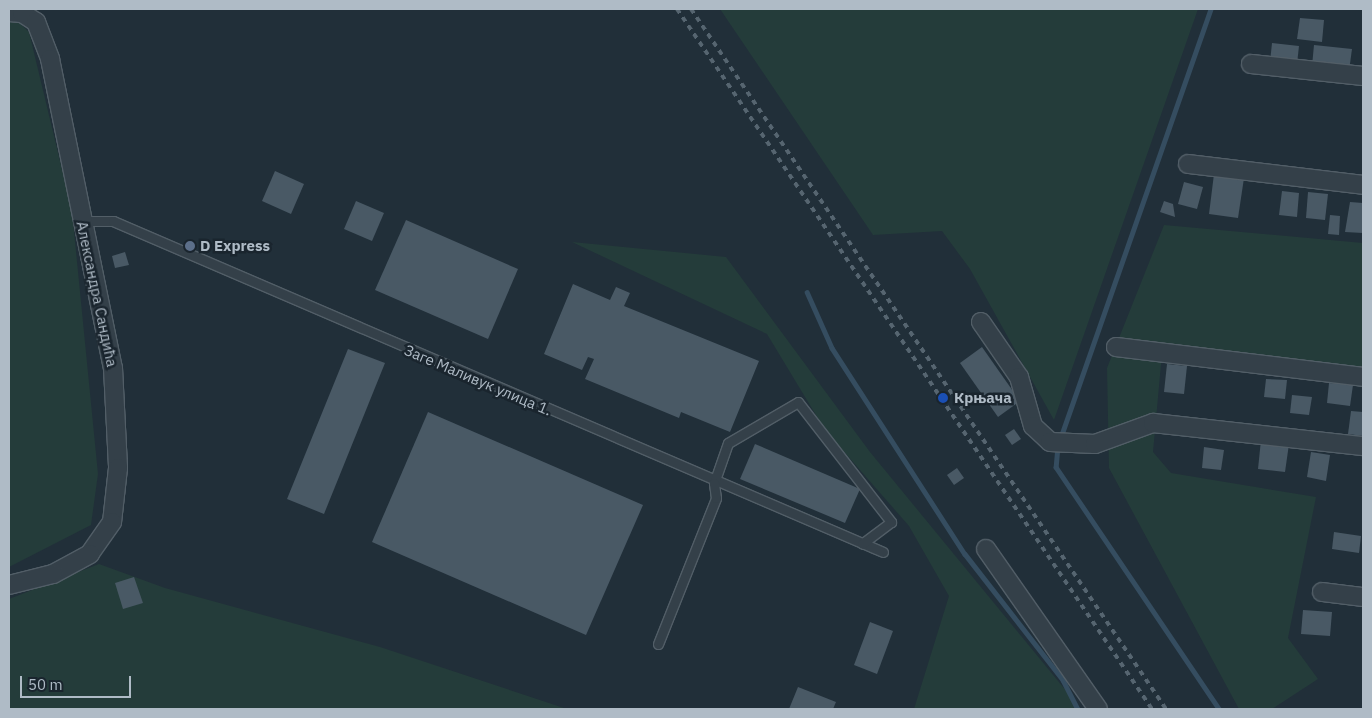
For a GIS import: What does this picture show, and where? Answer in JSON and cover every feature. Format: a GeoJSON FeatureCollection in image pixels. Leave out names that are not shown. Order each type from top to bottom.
{"type":"FeatureCollection","features":[{"type":"Feature","properties":{"kind":"street"},"geometry":{"type":"LineString","coordinates":[[9,12],[28,12]]}},
{"type":"Feature","properties":{"kind":"street","name":"Александра Сандића"},"geometry":{"type":"LineString","coordinates":[[9,585],[53,574],[90,554],[112,522],[118,468],[113,368],[81,221],[50,60],[36,22],[28,12]]}},
{"type":"Feature","properties":{"kind":"street"},"geometry":{"type":"LineString","coordinates":[[1252,64],[1363,76]]}},
{"type":"Feature","properties":{"kind":"street"},"geometry":{"type":"LineString","coordinates":[[1188,164],[1363,185]]}},
{"type":"Feature","properties":{"kind":"street"},"geometry":{"type":"LineString","coordinates":[[981,322],[1019,378],[1033,426],[1050,442],[1070,446],[1123,437],[1153,423],[1363,446]]}},
{"type":"Feature","properties":{"kind":"street"},"geometry":{"type":"LineString","coordinates":[[1116,347],[1363,377]]}},
{"type":"Feature","properties":{"kind":"street"},"geometry":{"type":"LineString","coordinates":[[986,549],[1098,709]]}},
{"type":"Feature","properties":{"kind":"street"},"geometry":{"type":"LineString","coordinates":[[1322,592],[1363,597]]}},
{"type":"Feature","properties":{"kind":"lane","name":"Заге Маливук улица 1."},"geometry":{"type":"LineString","coordinates":[[81,221],[113,221],[714,482],[883,552]]}},
{"type":"Feature","properties":{"kind":"lane"},"geometry":{"type":"LineString","coordinates":[[658,644],[716,498],[714,482],[728,443],[798,402],[891,522],[862,544]]}},
{"type":"Feature","properties":{"kind":"green space"},"geometry":{"type":"Polygon","coordinates":[[[720,9],[1198,9],[1054,420],[970,269],[942,231],[873,235],[720,9]]]}},
{"type":"Feature","properties":{"kind":"green space"},"geometry":{"type":"Polygon","coordinates":[[[15,19],[29,32],[72,211],[98,474],[91,525],[9,567],[9,21],[15,19]]]}},
{"type":"Feature","properties":{"kind":"green space"},"geometry":{"type":"Polygon","coordinates":[[[1164,225],[1363,243],[1363,377],[1162,353],[1153,452],[1171,473],[1316,497],[1288,638],[1318,679],[1272,709],[1239,709],[1109,468],[1107,368],[1164,225]]]}},
{"type":"Feature","properties":{"kind":"green space"},"geometry":{"type":"Polygon","coordinates":[[[572,242],[726,257],[870,452],[1081,709],[914,709],[949,596],[909,526],[825,430],[767,334],[572,242]]]}},
{"type":"Feature","properties":{"kind":"green space"},"geometry":{"type":"Polygon","coordinates":[[[99,564],[165,588],[380,647],[567,709],[9,709],[9,599],[99,564]]]}},
{"type":"Feature","properties":{"kind":"building"},"geometry":{"type":"Polygon","coordinates":[[[1300,18],[1324,20],[1322,42],[1297,39],[1300,18]]]}},
{"type":"Feature","properties":{"kind":"building"},"geometry":{"type":"Polygon","coordinates":[[[1272,43],[1299,46],[1297,64],[1270,62],[1272,43]]]}},
{"type":"Feature","properties":{"kind":"building"},"geometry":{"type":"Polygon","coordinates":[[[1314,45],[1352,49],[1349,71],[1312,66],[1314,45]]]}},
{"type":"Feature","properties":{"kind":"building"},"geometry":{"type":"Polygon","coordinates":[[[275,171],[304,184],[291,214],[262,201],[275,171]]]}},
{"type":"Feature","properties":{"kind":"building"},"geometry":{"type":"Polygon","coordinates":[[[1214,174],[1244,178],[1238,218],[1209,214],[1214,174]]]}},
{"type":"Feature","properties":{"kind":"building"},"geometry":{"type":"Polygon","coordinates":[[[1184,182],[1203,187],[1197,209],[1178,204],[1184,182]]]}},
{"type":"Feature","properties":{"kind":"building"},"geometry":{"type":"Polygon","coordinates":[[[1282,191],[1299,193],[1297,217],[1279,215],[1282,191]]]}},
{"type":"Feature","properties":{"kind":"building"},"geometry":{"type":"Polygon","coordinates":[[[1308,192],[1328,194],[1325,220],[1306,218],[1308,192]]]}},
{"type":"Feature","properties":{"kind":"building"},"geometry":{"type":"Polygon","coordinates":[[[356,201],[384,213],[372,241],[344,229],[356,201]]]}},
{"type":"Feature","properties":{"kind":"building"},"geometry":{"type":"Polygon","coordinates":[[[1164,201],[1173,204],[1175,217],[1160,212],[1164,201]]]}},
{"type":"Feature","properties":{"kind":"building"},"geometry":{"type":"Polygon","coordinates":[[[1350,202],[1363,203],[1363,233],[1345,232],[1350,202]]]}},
{"type":"Feature","properties":{"kind":"building"},"geometry":{"type":"Polygon","coordinates":[[[1330,215],[1340,216],[1339,235],[1328,234],[1330,215]]]}},
{"type":"Feature","properties":{"kind":"building"},"geometry":{"type":"Polygon","coordinates":[[[406,220],[518,269],[488,339],[375,290],[406,220]]]}},
{"type":"Feature","properties":{"kind":"building"},"geometry":{"type":"Polygon","coordinates":[[[125,252],[129,265],[115,268],[112,256],[125,252]]]}},
{"type":"Feature","properties":{"kind":"building"},"geometry":{"type":"Polygon","coordinates":[[[573,284],[610,300],[616,287],[630,293],[624,306],[759,361],[730,432],[681,412],[679,418],[585,379],[594,359],[588,357],[582,370],[544,354],[573,284]]]}},
{"type":"Feature","properties":{"kind":"building"},"geometry":{"type":"Polygon","coordinates":[[[982,347],[1020,401],[998,417],[960,363],[982,347]]]}},
{"type":"Feature","properties":{"kind":"building"},"geometry":{"type":"Polygon","coordinates":[[[348,349],[385,363],[324,514],[287,499],[348,349]]]}},
{"type":"Feature","properties":{"kind":"building"},"geometry":{"type":"Polygon","coordinates":[[[1167,364],[1187,366],[1184,394],[1164,392],[1167,364]]]}},
{"type":"Feature","properties":{"kind":"building"},"geometry":{"type":"Polygon","coordinates":[[[1266,379],[1287,380],[1285,399],[1264,397],[1266,379]]]}},
{"type":"Feature","properties":{"kind":"building"},"geometry":{"type":"Polygon","coordinates":[[[1329,383],[1353,385],[1350,406],[1327,403],[1329,383]]]}},
{"type":"Feature","properties":{"kind":"building"},"geometry":{"type":"Polygon","coordinates":[[[1292,395],[1312,397],[1309,415],[1290,413],[1292,395]]]}},
{"type":"Feature","properties":{"kind":"building"},"geometry":{"type":"Polygon","coordinates":[[[1351,411],[1363,412],[1363,436],[1348,434],[1351,411]]]}},
{"type":"Feature","properties":{"kind":"building"},"geometry":{"type":"Polygon","coordinates":[[[428,412],[643,505],[586,635],[372,542],[428,412]]]}},
{"type":"Feature","properties":{"kind":"building"},"geometry":{"type":"Polygon","coordinates":[[[1014,429],[1021,439],[1012,445],[1005,435],[1014,429]]]}},
{"type":"Feature","properties":{"kind":"building"},"geometry":{"type":"Polygon","coordinates":[[[1261,440],[1289,444],[1285,472],[1258,469],[1261,440]]]}},
{"type":"Feature","properties":{"kind":"building"},"geometry":{"type":"Polygon","coordinates":[[[755,444],[860,489],[845,523],[740,479],[755,444]]]}},
{"type":"Feature","properties":{"kind":"building"},"geometry":{"type":"Polygon","coordinates":[[[1204,447],[1224,450],[1221,470],[1202,468],[1204,447]]]}},
{"type":"Feature","properties":{"kind":"building"},"geometry":{"type":"Polygon","coordinates":[[[1311,452],[1330,455],[1326,481],[1307,477],[1311,452]]]}},
{"type":"Feature","properties":{"kind":"building"},"geometry":{"type":"Polygon","coordinates":[[[957,468],[964,478],[954,485],[947,475],[957,468]]]}},
{"type":"Feature","properties":{"kind":"building"},"geometry":{"type":"Polygon","coordinates":[[[1334,532],[1361,536],[1359,553],[1332,549],[1334,532]]]}},
{"type":"Feature","properties":{"kind":"building"},"geometry":{"type":"Polygon","coordinates":[[[134,577],[143,603],[123,609],[115,583],[134,577]]]}},
{"type":"Feature","properties":{"kind":"building"},"geometry":{"type":"Polygon","coordinates":[[[1303,610],[1332,612],[1330,636],[1301,634],[1303,610]]]}},
{"type":"Feature","properties":{"kind":"building"},"geometry":{"type":"Polygon","coordinates":[[[870,622],[893,631],[877,674],[854,665],[870,622]]]}},
{"type":"Feature","properties":{"kind":"building"},"geometry":{"type":"Polygon","coordinates":[[[798,687],[836,702],[833,709],[789,709],[798,687]]]}},
{"type":"Feature","properties":{"kind":"waterway"},"geometry":{"type":"LineString","coordinates":[[1060,439],[1211,9]]}},
{"type":"Feature","properties":{"kind":"waterway"},"geometry":{"type":"LineString","coordinates":[[807,292],[832,348],[965,554],[1063,680],[1078,709]]}},
{"type":"Feature","properties":{"kind":"waterway"},"geometry":{"type":"LineString","coordinates":[[1058,446],[1056,467],[1219,709]]}},
{"type":"Feature","properties":{"kind":"railway"},"geometry":{"type":"LineString","coordinates":[[677,9],[1152,709]]}},
{"type":"Feature","properties":{"kind":"railway"},"geometry":{"type":"LineString","coordinates":[[691,9],[1166,709]]}},
{"type":"Feature","properties":{"kind":"place","name":"D Express"},"geometry":{"type":"Point","coordinates":[190,246]}},
{"type":"Feature","properties":{"kind":"place","name":"Крњача"},"geometry":{"type":"Point","coordinates":[943,398]}}]}
